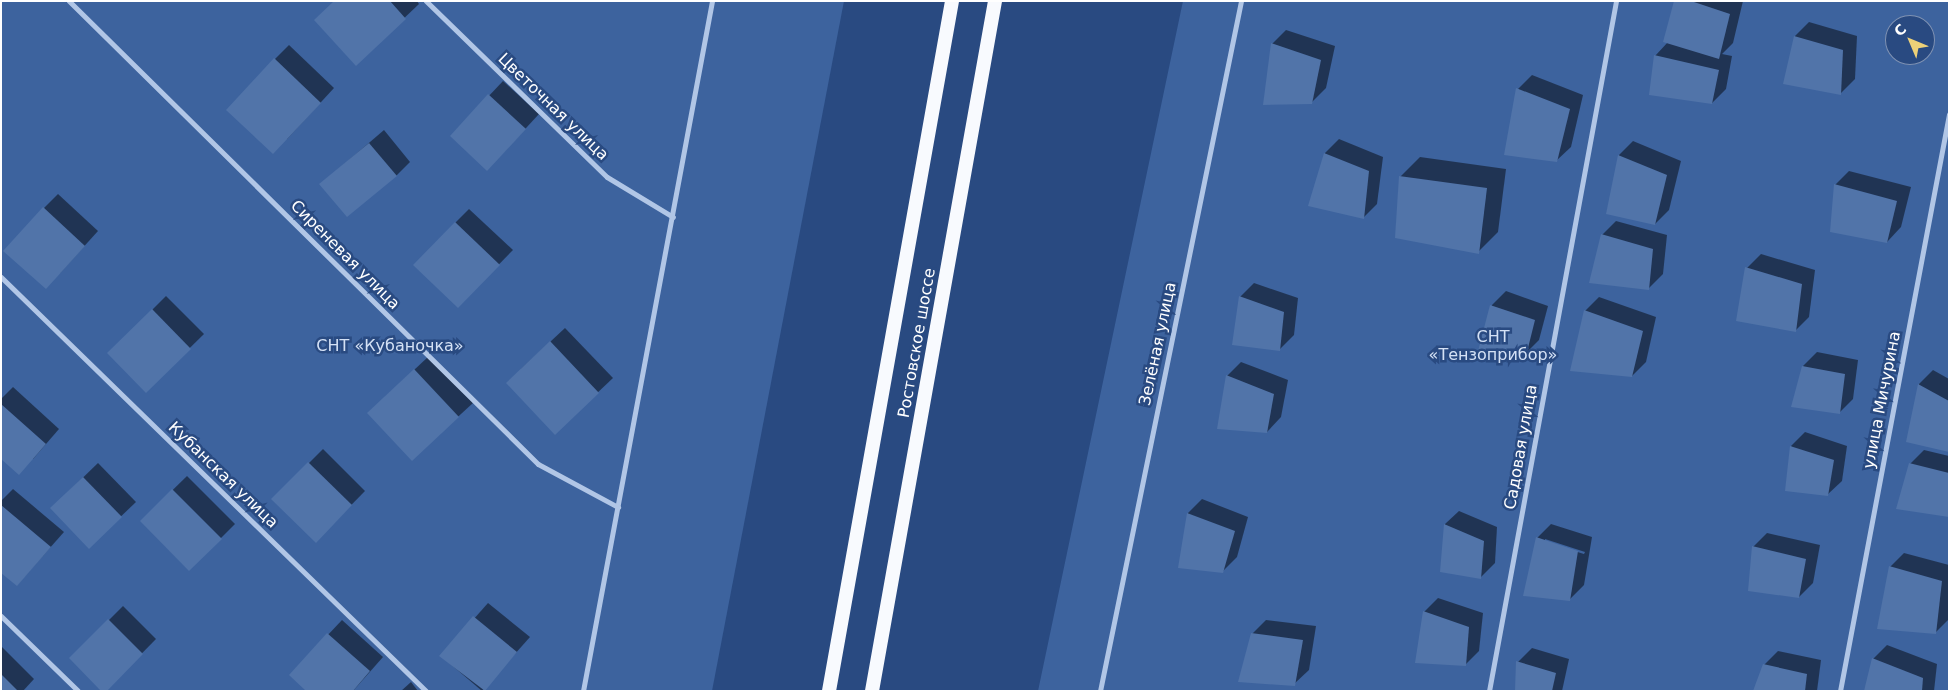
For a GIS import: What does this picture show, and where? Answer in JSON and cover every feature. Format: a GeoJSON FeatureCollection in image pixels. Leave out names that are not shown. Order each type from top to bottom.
{"type":"FeatureCollection","features":[{"type":"Feature","properties":{"kind":"highway","name":"Ростовское шоссе"},"geometry":{"type":"LineString","coordinates":[[829,691],[952,1]]}},
{"type":"Feature","properties":{"kind":"highway","name":"Ростовское шоссе"},"geometry":{"type":"LineString","coordinates":[[872,691],[995,1]]}},
{"type":"Feature","properties":{"kind":"street","name":"Сиреневая улица"},"geometry":{"type":"LineString","coordinates":[[69,1],[538,464],[618,507]]}},
{"type":"Feature","properties":{"kind":"street","name":"Цветочная улица"},"geometry":{"type":"LineString","coordinates":[[426,1],[607,177],[673,217]]}},
{"type":"Feature","properties":{"kind":"street"},"geometry":{"type":"LineString","coordinates":[[583,691],[712,1]]}},
{"type":"Feature","properties":{"kind":"street","name":"Зелёная улица"},"geometry":{"type":"LineString","coordinates":[[1100,691],[1241,1]]}},
{"type":"Feature","properties":{"kind":"street","name":"Садовая улица"},"geometry":{"type":"LineString","coordinates":[[1489,691],[1616,1]]}},
{"type":"Feature","properties":{"kind":"street","name":"улица Мичурина"},"geometry":{"type":"LineString","coordinates":[[1840,691],[1949,114]]}},
{"type":"Feature","properties":{"kind":"street","name":"Кубанская улица"},"geometry":{"type":"LineString","coordinates":[[1,277],[426,691]]}},
{"type":"Feature","properties":{"kind":"street"},"geometry":{"type":"LineString","coordinates":[[1,616],[78,691]]}},
{"type":"Feature","properties":{"kind":"green space","name":"СНТ «Кубаночка»"},"geometry":{"type":"Polygon","coordinates":[[[1,1],[844,1],[712,691],[1,691],[1,1]]]}},
{"type":"Feature","properties":{"kind":"green space","name":"СНТ «Тензоприбор»"},"geometry":{"type":"Polygon","coordinates":[[[1183,1],[1949,1],[1949,691],[1038,691],[1183,1]]]}},
{"type":"Feature","properties":{"kind":"building"},"geometry":{"type":"Polygon","coordinates":[[[334,1],[390,1],[406,19],[356,66],[314,20],[334,1]]]}},
{"type":"Feature","properties":{"kind":"building"},"geometry":{"type":"Polygon","coordinates":[[[1674,1],[1691,1],[1730,14],[1719,59],[1663,42],[1674,1]]]}},
{"type":"Feature","properties":{"kind":"building"},"geometry":{"type":"Polygon","coordinates":[[[1794,36],[1843,50],[1841,95],[1783,84],[1794,36]]]}},
{"type":"Feature","properties":{"kind":"building"},"geometry":{"type":"Polygon","coordinates":[[[1271,43],[1321,60],[1312,104],[1263,105],[1271,43]]]}},
{"type":"Feature","properties":{"kind":"building"},"geometry":{"type":"Polygon","coordinates":[[[1654,55],[1719,70],[1712,104],[1649,95],[1654,55]]]}},
{"type":"Feature","properties":{"kind":"building"},"geometry":{"type":"Polygon","coordinates":[[[274,58],[321,103],[273,154],[226,110],[274,58]]]}},
{"type":"Feature","properties":{"kind":"building"},"geometry":{"type":"Polygon","coordinates":[[[1516,88],[1570,109],[1557,162],[1504,155],[1516,88]]]}},
{"type":"Feature","properties":{"kind":"building"},"geometry":{"type":"Polygon","coordinates":[[[488,94],[526,129],[487,171],[450,136],[488,94]]]}},
{"type":"Feature","properties":{"kind":"building"},"geometry":{"type":"Polygon","coordinates":[[[369,143],[397,176],[347,217],[319,184],[369,143]]]}},
{"type":"Feature","properties":{"kind":"building"},"geometry":{"type":"Polygon","coordinates":[[[1324,153],[1369,171],[1364,219],[1308,206],[1324,153]]]}},
{"type":"Feature","properties":{"kind":"building"},"geometry":{"type":"Polygon","coordinates":[[[1618,155],[1667,175],[1655,225],[1606,214],[1618,155]]]}},
{"type":"Feature","properties":{"kind":"building"},"geometry":{"type":"Polygon","coordinates":[[[1399,176],[1487,188],[1479,254],[1395,238],[1399,176]]]}},
{"type":"Feature","properties":{"kind":"building"},"geometry":{"type":"Polygon","coordinates":[[[1834,184],[1897,201],[1887,243],[1830,232],[1834,184]]]}},
{"type":"Feature","properties":{"kind":"building"},"geometry":{"type":"Polygon","coordinates":[[[43,207],[85,246],[46,289],[3,251],[43,207]]]}},
{"type":"Feature","properties":{"kind":"building"},"geometry":{"type":"Polygon","coordinates":[[[455,222],[500,265],[458,308],[413,265],[455,222]]]}},
{"type":"Feature","properties":{"kind":"building"},"geometry":{"type":"Polygon","coordinates":[[[1601,234],[1653,249],[1649,290],[1589,283],[1601,234]]]}},
{"type":"Feature","properties":{"kind":"building"},"geometry":{"type":"Polygon","coordinates":[[[1745,267],[1802,284],[1796,332],[1736,321],[1745,267]]]}},
{"type":"Feature","properties":{"kind":"building"},"geometry":{"type":"Polygon","coordinates":[[[1239,296],[1284,312],[1280,351],[1232,345],[1239,296]]]}},
{"type":"Feature","properties":{"kind":"building"},"geometry":{"type":"Polygon","coordinates":[[[1490,305],[1535,320],[1526,356],[1477,355],[1490,305]]]}},
{"type":"Feature","properties":{"kind":"building"},"geometry":{"type":"Polygon","coordinates":[[[152,309],[191,349],[146,393],[107,353],[152,309]]]}},
{"type":"Feature","properties":{"kind":"building"},"geometry":{"type":"Polygon","coordinates":[[[1584,310],[1643,331],[1632,377],[1570,371],[1584,310]]]}},
{"type":"Feature","properties":{"kind":"building"},"geometry":{"type":"Polygon","coordinates":[[[550,341],[599,393],[555,435],[506,383],[550,341]]]}},
{"type":"Feature","properties":{"kind":"building"},"geometry":{"type":"Polygon","coordinates":[[[1802,366],[1845,374],[1840,414],[1791,407],[1802,366]]]}},
{"type":"Feature","properties":{"kind":"building"},"geometry":{"type":"Polygon","coordinates":[[[414,369],[459,417],[412,461],[367,413],[414,369]]]}},
{"type":"Feature","properties":{"kind":"building"},"geometry":{"type":"Polygon","coordinates":[[[1226,375],[1274,394],[1267,433],[1217,429],[1226,375]]]}},
{"type":"Feature","properties":{"kind":"building"},"geometry":{"type":"Polygon","coordinates":[[[1918,384],[1949,401],[1949,452],[1906,442],[1918,384]]]}},
{"type":"Feature","properties":{"kind":"building"},"geometry":{"type":"Polygon","coordinates":[[[1,404],[46,444],[19,475],[1,459],[1,404]]]}},
{"type":"Feature","properties":{"kind":"building"},"geometry":{"type":"Polygon","coordinates":[[[1790,446],[1834,460],[1828,496],[1785,491],[1790,446]]]}},
{"type":"Feature","properties":{"kind":"building"},"geometry":{"type":"Polygon","coordinates":[[[308,462],[352,505],[316,543],[271,499],[308,462]]]}},
{"type":"Feature","properties":{"kind":"building"},"geometry":{"type":"Polygon","coordinates":[[[1909,463],[1949,473],[1949,517],[1896,509],[1909,463]]]}},
{"type":"Feature","properties":{"kind":"building"},"geometry":{"type":"Polygon","coordinates":[[[83,477],[122,517],[89,549],[50,508],[83,477]]]}},
{"type":"Feature","properties":{"kind":"building"},"geometry":{"type":"Polygon","coordinates":[[[172,489],[222,539],[189,571],[140,521],[172,489]]]}},
{"type":"Feature","properties":{"kind":"building"},"geometry":{"type":"Polygon","coordinates":[[[1,505],[51,547],[17,586],[1,573],[1,505]]]}},
{"type":"Feature","properties":{"kind":"building"},"geometry":{"type":"Polygon","coordinates":[[[1187,513],[1235,531],[1223,573],[1178,568],[1187,513]]]}},
{"type":"Feature","properties":{"kind":"building"},"geometry":{"type":"Polygon","coordinates":[[[1444,524],[1484,541],[1481,579],[1440,572],[1444,524]]]}},
{"type":"Feature","properties":{"kind":"building"},"geometry":{"type":"Polygon","coordinates":[[[1536,537],[1578,551],[1570,601],[1523,596],[1536,537]]]}},
{"type":"Feature","properties":{"kind":"building"},"geometry":{"type":"Polygon","coordinates":[[[1752,546],[1806,559],[1799,598],[1748,591],[1752,546]]]}},
{"type":"Feature","properties":{"kind":"building"},"geometry":{"type":"Polygon","coordinates":[[[1889,566],[1942,581],[1936,634],[1877,629],[1889,566]]]}},
{"type":"Feature","properties":{"kind":"building"},"geometry":{"type":"Polygon","coordinates":[[[1423,611],[1469,627],[1466,666],[1415,663],[1423,611]]]}},
{"type":"Feature","properties":{"kind":"building"},"geometry":{"type":"Polygon","coordinates":[[[473,616],[517,652],[485,691],[439,656],[473,616]]]}},
{"type":"Feature","properties":{"kind":"building"},"geometry":{"type":"Polygon","coordinates":[[[108,619],[143,654],[107,691],[101,691],[69,658],[108,619]]]}},
{"type":"Feature","properties":{"kind":"building"},"geometry":{"type":"Polygon","coordinates":[[[327,633],[370,671],[353,691],[306,691],[289,675],[327,633]]]}},
{"type":"Feature","properties":{"kind":"building"},"geometry":{"type":"Polygon","coordinates":[[[1251,633],[1303,640],[1295,686],[1238,682],[1251,633]]]}},
{"type":"Feature","properties":{"kind":"building"},"geometry":{"type":"Polygon","coordinates":[[[1872,658],[1923,678],[1922,691],[1864,691],[1872,658]]]}},
{"type":"Feature","properties":{"kind":"building"},"geometry":{"type":"Polygon","coordinates":[[[1516,661],[1556,673],[1552,691],[1515,691],[1516,661]]]}},
{"type":"Feature","properties":{"kind":"building"},"geometry":{"type":"Polygon","coordinates":[[[1763,664],[1807,674],[1805,691],[1753,691],[1763,664]]]}},
{"type":"Feature","properties":{"kind":"building"},"geometry":{"type":"Polygon","coordinates":[[[1,674],[18,691],[1,691],[1,674]]]}}]}
